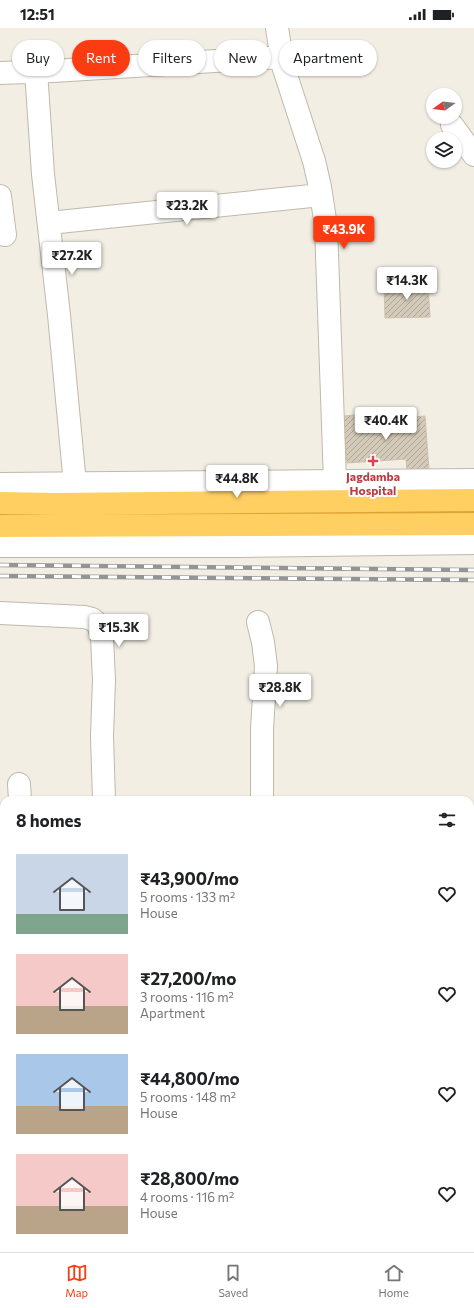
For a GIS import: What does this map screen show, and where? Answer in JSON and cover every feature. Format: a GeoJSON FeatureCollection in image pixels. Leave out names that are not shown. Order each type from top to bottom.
{"type":"FeatureCollection","features":[{"type":"Feature","properties":{"kind":"highway"},"geometry":{"type":"LineString","coordinates":[[0,503],[56,504],[474,500]]}},
{"type":"Feature","properties":{"kind":"highway"},"geometry":{"type":"LineString","coordinates":[[0,526],[474,524]]}},
{"type":"Feature","properties":{"kind":"street"},"geometry":{"type":"LineString","coordinates":[[277,28],[279,40]]}},
{"type":"Feature","properties":{"kind":"street"},"geometry":{"type":"LineString","coordinates":[[64,69],[279,57]]}},
{"type":"Feature","properties":{"kind":"street"},"geometry":{"type":"LineString","coordinates":[[0,73],[12,72]]}},
{"type":"Feature","properties":{"kind":"street"},"geometry":{"type":"LineString","coordinates":[[36,76],[43,174],[59,315],[75,484]]}},
{"type":"Feature","properties":{"kind":"street"},"geometry":{"type":"LineString","coordinates":[[286,76],[290,91],[314,161],[326,226],[335,481]]}},
{"type":"Feature","properties":{"kind":"street"},"geometry":{"type":"LineString","coordinates":[[452,125],[474,155]]}},
{"type":"Feature","properties":{"kind":"street"},"geometry":{"type":"LineString","coordinates":[[49,223],[321,195]]}},
{"type":"Feature","properties":{"kind":"street"},"geometry":{"type":"LineString","coordinates":[[0,196],[5,235]]}},
{"type":"Feature","properties":{"kind":"street"},"geometry":{"type":"LineString","coordinates":[[0,484],[474,480]]}},
{"type":"Feature","properties":{"kind":"street"},"geometry":{"type":"LineString","coordinates":[[0,546],[241,546],[474,543]]}},
{"type":"Feature","properties":{"kind":"street"},"geometry":{"type":"LineString","coordinates":[[0,613],[84,617],[92,619],[98,624],[102,637],[104,680],[102,736],[104,796]]}},
{"type":"Feature","properties":{"kind":"street"},"geometry":{"type":"LineString","coordinates":[[258,622],[263,642],[266,666],[262,729],[262,796]]}},
{"type":"Feature","properties":{"kind":"building"},"geometry":{"type":"Polygon","coordinates":[[[428,284],[430,317],[385,318],[384,285],[428,284]]]}},
{"type":"Feature","properties":{"kind":"building"},"geometry":{"type":"Polygon","coordinates":[[[379,413],[380,427],[390,426],[389,414],[404,413],[405,429],[415,429],[414,417],[425,416],[429,470],[407,472],[406,459],[347,463],[343,416],[379,413]]]}},
{"type":"Feature","properties":{"kind":"railway"},"geometry":{"type":"LineString","coordinates":[[0,565],[474,570]]}},
{"type":"Feature","properties":{"kind":"railway"},"geometry":{"type":"LineString","coordinates":[[0,576],[474,580]]}},
{"type":"Feature","properties":{"kind":"place","name":"Jagdamba Hospital"},"geometry":{"type":"Point","coordinates":[373,461]}}]}
